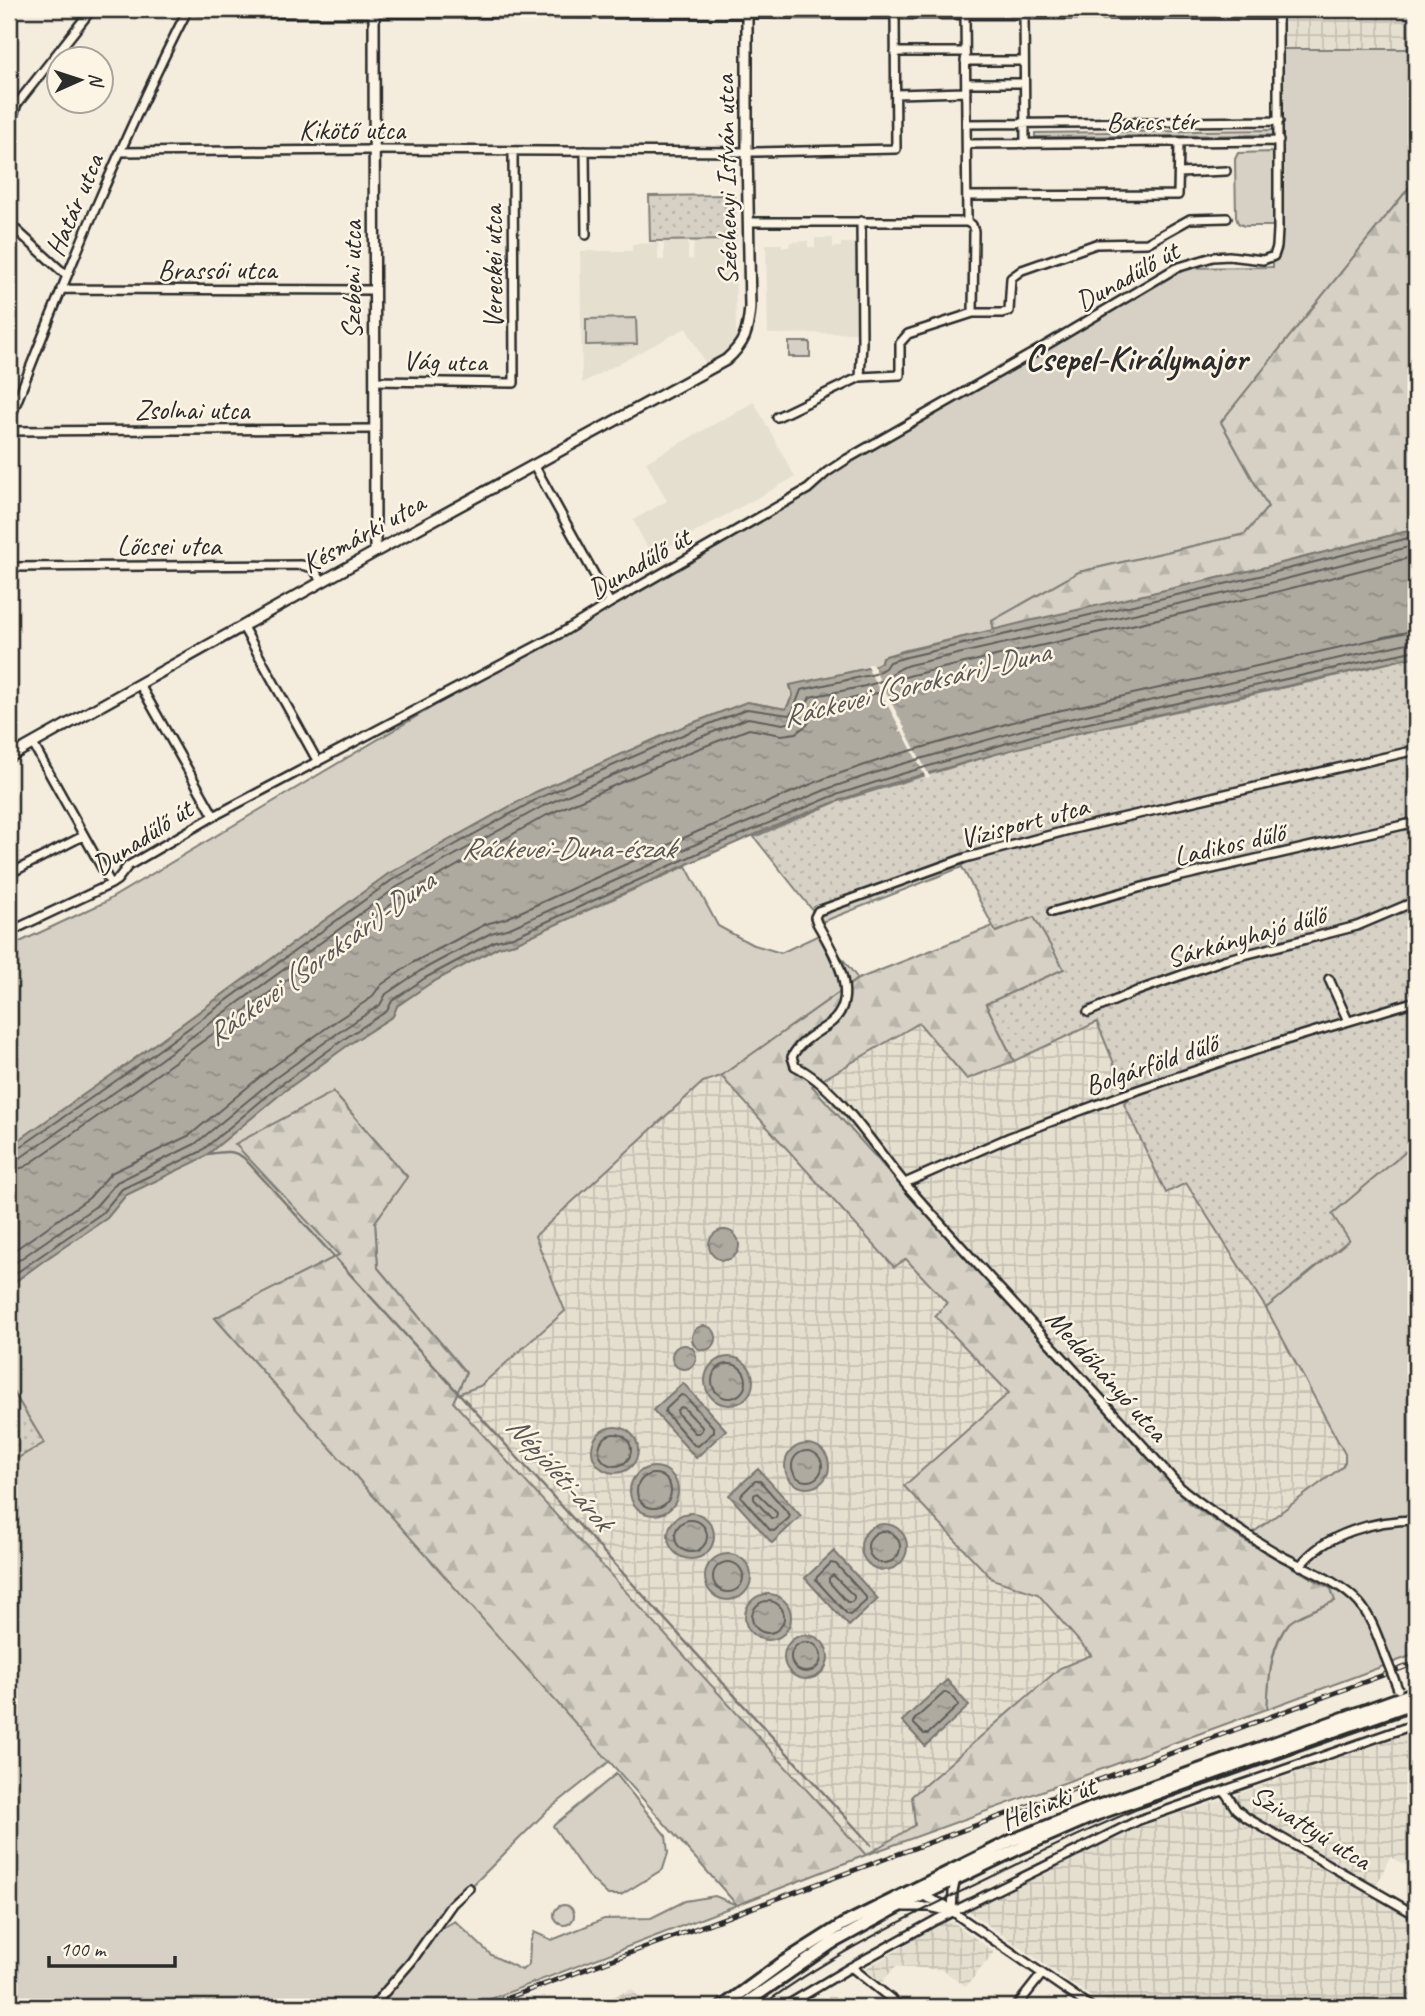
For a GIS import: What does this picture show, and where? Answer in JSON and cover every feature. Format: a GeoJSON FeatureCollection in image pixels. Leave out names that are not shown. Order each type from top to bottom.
{"type":"FeatureCollection","features":[{"type":"Feature","properties":{"kind":"main road"},"geometry":{"type":"LineString","coordinates":[[1396,1709],[1399,1693],[1415,1699]]}},
{"type":"Feature","properties":{"kind":"main road","name":"Helsinki út"},"geometry":{"type":"LineString","coordinates":[[722,2007],[804,1948],[842,1925],[1013,1840],[1399,1693]]}},
{"type":"Feature","properties":{"kind":"main road","name":"Helsinki út"},"geometry":{"type":"LineString","coordinates":[[740,2007],[832,1943],[896,1908],[1018,1849],[1098,1814],[1396,1709],[1415,1699]]}},
{"type":"Feature","properties":{"kind":"street"},"geometry":{"type":"LineString","coordinates":[[9,129],[17,104],[92,9]]}},
{"type":"Feature","properties":{"kind":"street"},"geometry":{"type":"LineString","coordinates":[[188,9],[251,13],[1278,12],[1279,141]]}},
{"type":"Feature","properties":{"kind":"street","name":"Határ utca"},"geometry":{"type":"LineString","coordinates":[[9,422],[61,289],[120,152],[188,9]]}},
{"type":"Feature","properties":{"kind":"street","name":"Szebeni utca"},"geometry":{"type":"LineString","coordinates":[[374,11],[375,552]]}},
{"type":"Feature","properties":{"kind":"street"},"geometry":{"type":"LineString","coordinates":[[1024,11],[1025,144]]}},
{"type":"Feature","properties":{"kind":"street","name":"Széchenyi István utca"},"geometry":{"type":"LineString","coordinates":[[738,348],[743,342],[748,325],[750,307],[747,12]]}},
{"type":"Feature","properties":{"kind":"street"},"geometry":{"type":"LineString","coordinates":[[895,14],[896,94],[966,92]]}},
{"type":"Feature","properties":{"kind":"street"},"geometry":{"type":"LineString","coordinates":[[965,14],[967,222]]}},
{"type":"Feature","properties":{"kind":"street"},"geometry":{"type":"LineString","coordinates":[[895,52],[965,52]]}},
{"type":"Feature","properties":{"kind":"street"},"geometry":{"type":"LineString","coordinates":[[965,61],[1024,61]]}},
{"type":"Feature","properties":{"kind":"street"},"geometry":{"type":"LineString","coordinates":[[966,83],[1024,83]]}},
{"type":"Feature","properties":{"kind":"street","name":"Kikötő utca"},"geometry":{"type":"LineString","coordinates":[[120,152],[747,152],[895,149],[896,94]]}},
{"type":"Feature","properties":{"kind":"street","name":"Barcs tér"},"geometry":{"type":"LineString","coordinates":[[966,124],[1279,121]]}},
{"type":"Feature","properties":{"kind":"street","name":"Barcs tér"},"geometry":{"type":"LineString","coordinates":[[967,144],[1279,141]]}},
{"type":"Feature","properties":{"kind":"street","name":"Dunadűlő út"},"geometry":{"type":"LineString","coordinates":[[9,932],[111,884],[128,866],[214,816],[563,632],[782,505],[847,459],[1033,354],[1176,268],[1213,257],[1268,259],[1276,251],[1278,239],[1279,141]]}},
{"type":"Feature","properties":{"kind":"street"},"geometry":{"type":"LineString","coordinates":[[967,196],[1178,195],[1179,142]]}},
{"type":"Feature","properties":{"kind":"street","name":"Vereckei utca"},"geometry":{"type":"LineString","coordinates":[[513,151],[514,383]]}},
{"type":"Feature","properties":{"kind":"street"},"geometry":{"type":"LineString","coordinates":[[585,151],[586,235]]}},
{"type":"Feature","properties":{"kind":"street"},"geometry":{"type":"LineString","coordinates":[[1179,173],[1226,171]]}},
{"type":"Feature","properties":{"kind":"street"},"geometry":{"type":"LineString","coordinates":[[776,417],[860,377],[900,375],[900,343],[908,334],[973,313],[1009,311],[1011,278],[1022,270],[1096,244],[1147,243],[1190,219],[1227,218]]}},
{"type":"Feature","properties":{"kind":"street"},"geometry":{"type":"LineString","coordinates":[[9,221],[18,233],[67,276]]}},
{"type":"Feature","properties":{"kind":"street"},"geometry":{"type":"LineString","coordinates":[[860,377],[861,221]]}},
{"type":"Feature","properties":{"kind":"street"},"geometry":{"type":"LineString","coordinates":[[748,222],[967,222],[972,225],[974,231],[973,313]]}},
{"type":"Feature","properties":{"kind":"street","name":"Brassói utca"},"geometry":{"type":"LineString","coordinates":[[61,289],[373,290]]}},
{"type":"Feature","properties":{"kind":"street","name":"Késmárki utca"},"geometry":{"type":"LineString","coordinates":[[9,757],[726,360],[738,348]]}},
{"type":"Feature","properties":{"kind":"street","name":"Vág utca"},"geometry":{"type":"LineString","coordinates":[[375,381],[514,383]]}},
{"type":"Feature","properties":{"kind":"street","name":"Zsolnai utca"},"geometry":{"type":"LineString","coordinates":[[9,431],[375,429]]}},
{"type":"Feature","properties":{"kind":"street"},"geometry":{"type":"LineString","coordinates":[[534,465],[610,603]]}},
{"type":"Feature","properties":{"kind":"street","name":"Lőcsei utca"},"geometry":{"type":"LineString","coordinates":[[9,567],[301,565],[313,568],[322,582]]}},
{"type":"Feature","properties":{"kind":"street"},"geometry":{"type":"LineString","coordinates":[[243,627],[318,762]]}},
{"type":"Feature","properties":{"kind":"street"},"geometry":{"type":"LineString","coordinates":[[140,685],[214,816]]}},
{"type":"Feature","properties":{"kind":"street"},"geometry":{"type":"LineString","coordinates":[[33,744],[111,884]]}},
{"type":"Feature","properties":{"kind":"street","name":"Vízisport utca"},"geometry":{"type":"LineString","coordinates":[[792,1057],[796,1048],[839,1015],[845,996],[844,978],[817,923],[818,911],[965,858],[1416,750]]}},
{"type":"Feature","properties":{"kind":"street","name":"Ladikos dűlő"},"geometry":{"type":"LineString","coordinates":[[1052,912],[1182,876],[1416,822]]}},
{"type":"Feature","properties":{"kind":"street"},"geometry":{"type":"LineString","coordinates":[[9,874],[83,836]]}},
{"type":"Feature","properties":{"kind":"street","name":"Sárkányhajó dűlő"},"geometry":{"type":"LineString","coordinates":[[1088,1013],[1137,991],[1224,960],[1357,926],[1416,901]]}},
{"type":"Feature","properties":{"kind":"street"},"geometry":{"type":"LineString","coordinates":[[1329,979],[1348,1021]]}},
{"type":"Feature","properties":{"kind":"street","name":"Bolgárföld dűlő"},"geometry":{"type":"LineString","coordinates":[[905,1184],[1010,1137],[1120,1096],[1286,1040],[1416,1001]]}},
{"type":"Feature","properties":{"kind":"street","name":"Meddőhányó utca"},"geometry":{"type":"LineString","coordinates":[[792,1057],[795,1066],[809,1073],[848,1113],[905,1184],[1181,1488],[1254,1540],[1335,1585],[1358,1602],[1370,1618],[1399,1693]]}},
{"type":"Feature","properties":{"kind":"street"},"geometry":{"type":"LineString","coordinates":[[1300,1566],[1315,1549],[1346,1534],[1387,1523],[1416,1520]]}},
{"type":"Feature","properties":{"kind":"street","name":"Helsinki út"},"geometry":{"type":"LineString","coordinates":[[784,2007],[952,1912],[1139,1820],[1416,1724]]}},
{"type":"Feature","properties":{"kind":"street","name":"Szivattyú utca"},"geometry":{"type":"LineString","coordinates":[[1225,1792],[1236,1809],[1247,1818],[1416,1915]]}},
{"type":"Feature","properties":{"kind":"street"},"geometry":{"type":"LineString","coordinates":[[952,1912],[956,1878]]}},
{"type":"Feature","properties":{"kind":"street"},"geometry":{"type":"LineString","coordinates":[[372,2007],[411,1962],[452,1904],[469,1888]]}},
{"type":"Feature","properties":{"kind":"street"},"geometry":{"type":"LineString","coordinates":[[908,1891],[939,1902],[1091,2007]]}},
{"type":"Feature","properties":{"kind":"street"},"geometry":{"type":"LineString","coordinates":[[896,1908],[924,1906],[952,1912]]}},
{"type":"Feature","properties":{"kind":"street"},"geometry":{"type":"LineString","coordinates":[[851,1967],[901,2007]]}},
{"type":"Feature","properties":{"kind":"street"},"geometry":{"type":"LineString","coordinates":[[1016,2007],[1042,1974]]}},
{"type":"Feature","properties":{"kind":"shaded area"},"geometry":{"type":"Polygon","coordinates":[[[1283,9],[1416,9],[1416,49],[1283,49],[1283,9]]]}},
{"type":"Feature","properties":{"kind":"shaded area"},"geometry":{"type":"Polygon","coordinates":[[[815,238],[833,238],[833,247],[841,247],[841,243],[857,243],[859,333],[768,334],[766,244],[789,247],[790,242],[808,241],[808,247],[815,247],[815,238]]]}},
{"type":"Feature","properties":{"kind":"shaded area"},"geometry":{"type":"Polygon","coordinates":[[[688,240],[688,259],[693,260],[694,240],[735,240],[736,338],[726,355],[707,366],[686,328],[582,383],[580,251],[632,251],[632,244],[658,243],[658,260],[664,260],[664,241],[688,240]]]}},
{"type":"Feature","properties":{"kind":"shaded area"},"geometry":{"type":"Polygon","coordinates":[[[754,402],[795,477],[652,556],[633,520],[667,501],[646,462],[754,402]]]}},
{"type":"Feature","properties":{"kind":"shaded area"},"geometry":{"type":"Polygon","coordinates":[[[1097,1022],[1166,1192],[1186,1182],[1266,1308],[1345,1454],[1346,1462],[1342,1467],[1243,1540],[1190,1503],[812,1086],[919,1023],[967,1079],[1014,1061],[1097,1022]]]}},
{"type":"Feature","properties":{"kind":"shaded area"},"geometry":{"type":"Polygon","coordinates":[[[721,1076],[894,1267],[906,1258],[947,1303],[935,1316],[1009,1393],[992,1579],[1038,1594],[1092,1655],[1060,1668],[912,1796],[915,1825],[866,1855],[452,1402],[457,1394],[480,1386],[565,1311],[535,1237],[703,1082],[721,1076]]]}},
{"type":"Feature","properties":{"kind":"shaded area"},"geometry":{"type":"Polygon","coordinates":[[[1416,1730],[1416,1870],[1390,1857],[1371,1895],[1416,1922],[1414,2007],[1107,2007],[1109,2004],[1101,1998],[1094,1999],[968,1909],[1132,1829],[1416,1730]]]}},
{"type":"Feature","properties":{"kind":"shaded area"},"geometry":{"type":"Polygon","coordinates":[[[944,1921],[953,1922],[994,1952],[966,1987],[943,1970],[896,1966],[882,1982],[866,1970],[908,1944],[907,1942],[944,1921]]]}},
{"type":"Feature","properties":{"kind":"shaded area"},"geometry":{"type":"Polygon","coordinates":[[[632,1989],[648,2007],[588,2007],[632,1989]]]}},
{"type":"Feature","properties":{"kind":"green space"},"geometry":{"type":"Polygon","coordinates":[[[1280,49],[1416,49],[1416,179],[1221,422],[1268,507],[1245,534],[1079,572],[992,621],[994,630],[906,650],[882,657],[881,662],[873,667],[790,686],[793,695],[786,709],[747,702],[685,726],[536,792],[388,874],[9,1147],[9,947],[103,903],[1170,268],[1273,267],[1274,226],[1244,226],[1238,223],[1235,159],[1238,153],[1274,152],[1275,207],[1280,49]]]}},
{"type":"Feature","properties":{"kind":"green space"},"geometry":{"type":"Polygon","coordinates":[[[1274,130],[1274,135],[1035,137],[1035,133],[1274,130]]]}},
{"type":"Feature","properties":{"kind":"green space"},"geometry":{"type":"Polygon","coordinates":[[[1416,179],[1416,529],[994,630],[992,621],[1079,572],[1245,534],[1268,507],[1221,422],[1416,179]]]}},
{"type":"Feature","properties":{"kind":"green space"},"geometry":{"type":"Polygon","coordinates":[[[734,195],[735,240],[650,241],[649,196],[734,195]]]}},
{"type":"Feature","properties":{"kind":"green space"},"geometry":{"type":"Polygon","coordinates":[[[636,318],[637,344],[586,345],[586,319],[636,318]]]}},
{"type":"Feature","properties":{"kind":"green space"},"geometry":{"type":"Polygon","coordinates":[[[789,342],[810,342],[810,357],[789,357],[789,342]]]}},
{"type":"Feature","properties":{"kind":"green space"},"geometry":{"type":"Polygon","coordinates":[[[1416,656],[1416,1143],[1332,1214],[1349,1240],[1266,1308],[1186,1183],[1166,1193],[1124,1104],[1129,1100],[1097,1022],[1014,1061],[986,1004],[1064,969],[1034,917],[996,932],[962,867],[822,922],[754,837],[836,802],[1036,742],[1416,656]]]}},
{"type":"Feature","properties":{"kind":"green space"},"geometry":{"type":"Polygon","coordinates":[[[686,866],[718,926],[751,944],[781,953],[823,933],[858,979],[721,1076],[703,1082],[535,1236],[565,1311],[480,1386],[457,1394],[452,1402],[466,1373],[378,1268],[375,1222],[407,1176],[333,1092],[339,1255],[215,1318],[610,1761],[547,1811],[459,1899],[439,1930],[455,1921],[491,1955],[522,1970],[529,1964],[530,1943],[534,1932],[552,1940],[604,1919],[651,1918],[685,1901],[715,1896],[737,1905],[470,2007],[9,2007],[9,1463],[44,1443],[9,1385],[9,1286],[107,1218],[126,1195],[203,1158],[283,1092],[393,1016],[397,1006],[429,984],[498,947],[515,943],[686,866]]]}},
{"type":"Feature","properties":{"kind":"green space"},"geometry":{"type":"Polygon","coordinates":[[[1034,916],[1064,969],[986,1004],[1014,1061],[967,1079],[919,1023],[812,1086],[1189,1503],[1243,1540],[1331,1589],[1335,1601],[1298,1617],[1282,1632],[1271,1664],[1267,1709],[866,1855],[915,1825],[912,1796],[1060,1668],[1091,1655],[1038,1594],[992,1579],[904,1486],[1009,1393],[935,1316],[947,1303],[906,1259],[894,1267],[721,1076],[858,979],[993,926],[996,932],[1034,916]]]}},
{"type":"Feature","properties":{"kind":"green space"},"geometry":{"type":"Polygon","coordinates":[[[333,1092],[407,1177],[375,1222],[378,1268],[466,1373],[453,1402],[866,1855],[737,1905],[215,1318],[339,1255],[235,1144],[333,1092]]]}},
{"type":"Feature","properties":{"kind":"green space"},"geometry":{"type":"Polygon","coordinates":[[[1416,1143],[1416,1654],[1267,1709],[1274,1653],[1283,1632],[1297,1617],[1334,1601],[1243,1540],[1342,1467],[1345,1454],[1266,1308],[1349,1240],[1331,1214],[1416,1143]]]}},
{"type":"Feature","properties":{"kind":"green space"},"geometry":{"type":"Polygon","coordinates":[[[9,1385],[44,1443],[9,1463],[9,1385]]]}},
{"type":"Feature","properties":{"kind":"green space"},"geometry":{"type":"Polygon","coordinates":[[[616,1774],[666,1836],[668,1853],[663,1869],[621,1895],[608,1895],[587,1875],[553,1826],[616,1774]]]}},
{"type":"Feature","properties":{"kind":"green space"},"geometry":{"type":"Polygon","coordinates":[[[564,1905],[571,1908],[574,1915],[571,1922],[564,1925],[557,1922],[554,1915],[557,1908],[564,1905]]]}},
{"type":"Feature","properties":{"kind":"water","name":"Ráckevei-Duna-észak"},"geometry":{"type":"Polygon","coordinates":[[[1416,529],[1416,656],[1014,749],[865,792],[754,835],[515,943],[498,947],[429,984],[397,1006],[393,1016],[283,1092],[203,1158],[126,1195],[107,1218],[9,1286],[9,1147],[388,874],[536,792],[685,726],[747,702],[786,709],[793,695],[790,685],[873,667],[881,662],[882,657],[1416,529]]]}},
{"type":"Feature","properties":{"kind":"water"},"geometry":{"type":"Polygon","coordinates":[[[724,1230],[730,1231],[738,1239],[738,1251],[730,1259],[724,1260],[718,1259],[710,1251],[709,1245],[710,1239],[718,1231],[724,1230]]]}},
{"type":"Feature","properties":{"kind":"water"},"geometry":{"type":"Polygon","coordinates":[[[704,1326],[713,1329],[716,1338],[713,1347],[704,1350],[695,1347],[692,1338],[695,1329],[704,1326]]]}},
{"type":"Feature","properties":{"kind":"water"},"geometry":{"type":"Polygon","coordinates":[[[684,1345],[693,1348],[696,1357],[693,1366],[684,1369],[675,1366],[672,1357],[675,1348],[684,1345]]]}},
{"type":"Feature","properties":{"kind":"water"},"geometry":{"type":"Polygon","coordinates":[[[729,1357],[746,1364],[753,1381],[746,1398],[729,1405],[712,1398],[705,1381],[712,1364],[729,1357]]]}},
{"type":"Feature","properties":{"kind":"water"},"geometry":{"type":"Polygon","coordinates":[[[683,1383],[726,1430],[696,1458],[653,1410],[683,1383]]]}},
{"type":"Feature","properties":{"kind":"water"},"geometry":{"type":"Polygon","coordinates":[[[615,1427],[632,1433],[638,1450],[632,1467],[615,1473],[598,1467],[592,1450],[598,1433],[615,1427]]]}},
{"type":"Feature","properties":{"kind":"water"},"geometry":{"type":"Polygon","coordinates":[[[807,1444],[816,1445],[823,1450],[828,1457],[828,1475],[823,1482],[816,1487],[807,1488],[798,1487],[791,1482],[786,1475],[785,1466],[786,1457],[791,1450],[798,1445],[807,1444]]]}},
{"type":"Feature","properties":{"kind":"water"},"geometry":{"type":"Polygon","coordinates":[[[654,1467],[671,1474],[678,1491],[671,1508],[654,1515],[637,1508],[630,1491],[637,1474],[654,1467]]]}},
{"type":"Feature","properties":{"kind":"water"},"geometry":{"type":"Polygon","coordinates":[[[758,1469],[801,1516],[772,1543],[729,1495],[758,1469]]]}},
{"type":"Feature","properties":{"kind":"water"},"geometry":{"type":"Polygon","coordinates":[[[691,1513],[707,1520],[714,1536],[707,1552],[691,1559],[675,1552],[668,1536],[675,1520],[691,1513]]]}},
{"type":"Feature","properties":{"kind":"water"},"geometry":{"type":"Polygon","coordinates":[[[884,1524],[900,1531],[907,1547],[900,1563],[884,1570],[868,1563],[861,1547],[868,1531],[884,1524]]]}},
{"type":"Feature","properties":{"kind":"water"},"geometry":{"type":"Polygon","coordinates":[[[834,1551],[878,1599],[849,1626],[805,1578],[834,1551]]]}},
{"type":"Feature","properties":{"kind":"water"},"geometry":{"type":"Polygon","coordinates":[[[728,1554],[744,1561],[751,1577],[744,1593],[728,1600],[712,1593],[705,1577],[712,1561],[728,1554]]]}},
{"type":"Feature","properties":{"kind":"water"},"geometry":{"type":"Polygon","coordinates":[[[768,1594],[784,1601],[791,1617],[784,1633],[768,1640],[752,1633],[745,1617],[752,1601],[768,1594]]]}},
{"type":"Feature","properties":{"kind":"water"},"geometry":{"type":"Polygon","coordinates":[[[806,1635],[821,1642],[828,1657],[821,1672],[806,1679],[791,1672],[784,1657],[791,1642],[806,1635]]]}},
{"type":"Feature","properties":{"kind":"water"},"geometry":{"type":"Polygon","coordinates":[[[947,1680],[969,1706],[925,1746],[902,1721],[947,1680]]]}},
{"type":"Feature","properties":{"kind":"pier"},"geometry":{"type":"Polygon","coordinates":[[[871,664],[930,777],[926,778],[902,731],[900,732],[869,671],[867,665],[871,664]]]}},
{"type":"Feature","properties":{"kind":"waterway","name":"Népjóléti-árok"},"geometry":{"type":"LineString","coordinates":[[208,1154],[231,1152],[244,1158],[871,1845]]}},
{"type":"Feature","properties":{"kind":"tram line"},"geometry":{"type":"LineString","coordinates":[[760,2007],[814,1970],[871,1937],[1098,1826],[1135,1810],[1416,1711]]}},
{"type":"Feature","properties":{"kind":"railway"},"geometry":{"type":"LineString","coordinates":[[483,2007],[1416,1663]]}},
{"type":"Feature","properties":{"kind":"district","name":"Csepel-Királymajor"},"geometry":{"type":"Point","coordinates":[1136,358]}},
{"type":"Feature","properties":{"kind":"water label","name":"Ráckevei (Soroksári)-Duna"},"geometry":{"type":"Point","coordinates":[916,684]}},
{"type":"Feature","properties":{"kind":"water label","name":"Ráckevei (Soroksári)-Duna"},"geometry":{"type":"Point","coordinates":[320,958]}}]}
